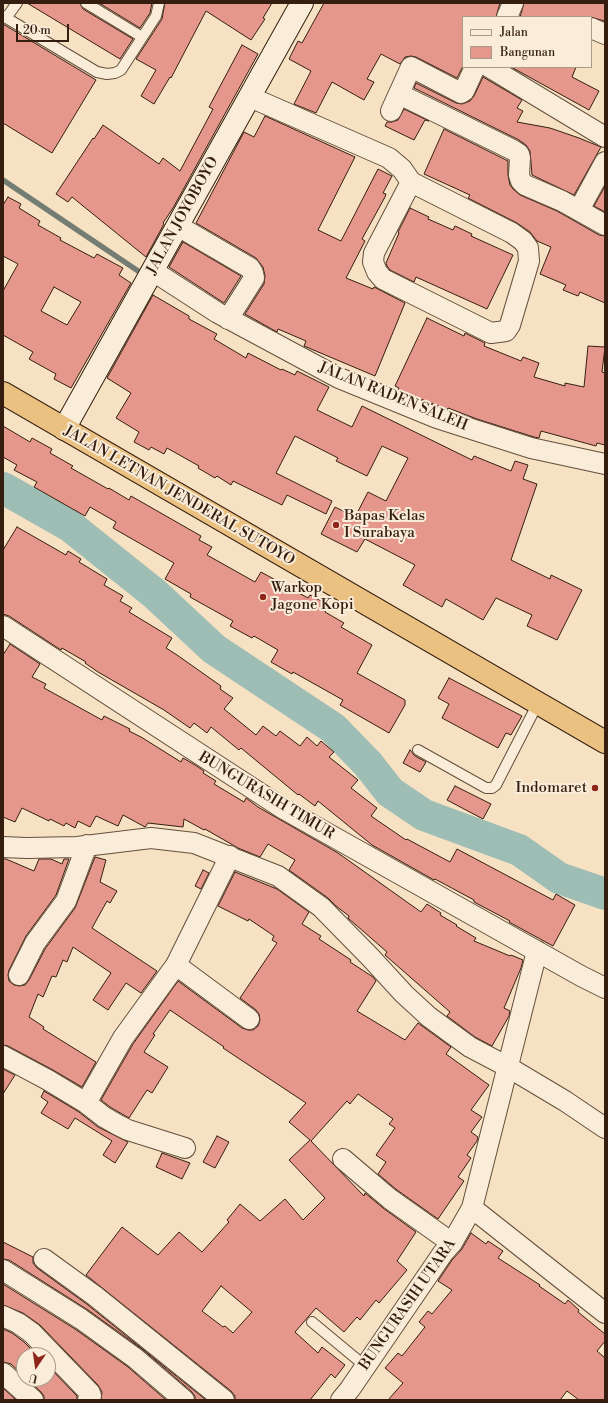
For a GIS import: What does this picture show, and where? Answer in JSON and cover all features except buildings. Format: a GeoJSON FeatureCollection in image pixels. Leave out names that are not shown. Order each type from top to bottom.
{"type":"FeatureCollection","features":[{"type":"Feature","properties":{"kind":"highway","name":"JALAN LETNAN JENDERAL SUTOYO"},"geometry":{"type":"LineString","coordinates":[[3,394],[605,742]]}},
{"type":"Feature","properties":{"kind":"street","name":"JALAN JOYOBOYO"},"geometry":{"type":"LineString","coordinates":[[64,429],[302,3]]}},
{"type":"Feature","properties":{"kind":"street"},"geometry":{"type":"LineString","coordinates":[[507,16],[513,3]]}},
{"type":"Feature","properties":{"kind":"street"},"geometry":{"type":"LineString","coordinates":[[592,28],[605,34]]}},
{"type":"Feature","properties":{"kind":"street"},"geometry":{"type":"LineString","coordinates":[[475,68],[464,91],[461,93],[411,67],[395,103],[513,150],[519,154],[519,175],[521,181],[525,185],[562,201],[605,225]]}},
{"type":"Feature","properties":{"kind":"street"},"geometry":{"type":"LineString","coordinates":[[491,68],[605,137]]}},
{"type":"Feature","properties":{"kind":"street"},"geometry":{"type":"LineString","coordinates":[[250,97],[389,158],[402,169],[411,182],[512,233],[523,241],[528,248],[529,261],[510,324],[506,331],[491,333],[383,279],[377,272],[373,262],[374,253],[411,182]]}},
{"type":"Feature","properties":{"kind":"street"},"geometry":{"type":"LineString","coordinates":[[579,210],[605,162]]}},
{"type":"Feature","properties":{"kind":"street"},"geometry":{"type":"LineString","coordinates":[[178,226],[250,268],[253,273],[254,278],[228,319]]}},
{"type":"Feature","properties":{"kind":"street","name":"JALAN RADEN SALEH"},"geometry":{"type":"LineString","coordinates":[[151,273],[228,319],[339,378],[436,418],[531,448],[605,464]]}},
{"type":"Feature","properties":{"kind":"street","name":"BUNGURASIH TIMUR"},"geometry":{"type":"LineString","coordinates":[[3,626],[284,809],[605,988]]}},
{"type":"Feature","properties":{"kind":"street"},"geometry":{"type":"LineString","coordinates":[[3,847],[26,848],[87,845],[151,838],[194,843],[278,876],[321,907],[404,994],[429,1016],[470,1047],[508,1067],[565,1101],[605,1128]]}},
{"type":"Feature","properties":{"kind":"street"},"geometry":{"type":"LineString","coordinates":[[19,975],[36,944],[66,901],[87,845]]}},
{"type":"Feature","properties":{"kind":"street"},"geometry":{"type":"LineString","coordinates":[[86,1103],[124,1038],[176,965],[230,856]]}},
{"type":"Feature","properties":{"kind":"street","name":"BUNGURASIH UTARA"},"geometry":{"type":"LineString","coordinates":[[341,1400],[452,1242],[472,1208],[537,951]]}},
{"type":"Feature","properties":{"kind":"street"},"geometry":{"type":"LineString","coordinates":[[176,965],[248,1019]]}},
{"type":"Feature","properties":{"kind":"street"},"geometry":{"type":"LineString","coordinates":[[3,1056],[48,1080],[86,1103],[104,1117],[128,1130],[185,1148]]}},
{"type":"Feature","properties":{"kind":"street"},"geometry":{"type":"LineString","coordinates":[[343,1159],[390,1199],[452,1242]]}},
{"type":"Feature","properties":{"kind":"street"},"geometry":{"type":"LineString","coordinates":[[472,1208],[605,1313]]}},
{"type":"Feature","properties":{"kind":"street"},"geometry":{"type":"LineString","coordinates":[[44,1259],[95,1296],[224,1400]]}},
{"type":"Feature","properties":{"kind":"street"},"geometry":{"type":"LineString","coordinates":[[3,1270],[81,1319],[135,1358],[184,1400]]}},
{"type":"Feature","properties":{"kind":"street"},"geometry":{"type":"LineString","coordinates":[[3,1316],[18,1323],[32,1333],[90,1393],[91,1396],[88,1400]]}},
{"type":"Feature","properties":{"kind":"street"},"geometry":{"type":"LineString","coordinates":[[3,1373],[33,1400]]}},
{"type":"Feature","properties":{"kind":"lane"},"geometry":{"type":"LineString","coordinates":[[17,3],[4,17],[97,72],[107,74],[115,73],[121,70],[156,16],[159,3]]}},
{"type":"Feature","properties":{"kind":"lane"},"geometry":{"type":"LineString","coordinates":[[86,3],[142,37]]}},
{"type":"Feature","properties":{"kind":"lane"},"geometry":{"type":"LineString","coordinates":[[418,750],[486,788],[492,788],[496,785],[538,703]]}},
{"type":"Feature","properties":{"kind":"lane"},"geometry":{"type":"LineString","coordinates":[[312,1322],[365,1366]]}},
{"type":"Feature","properties":{"kind":"waterway"},"geometry":{"type":"LineString","coordinates":[[3,180],[144,275]]}},
{"type":"Feature","properties":{"kind":"waterway"},"geometry":{"type":"LineString","coordinates":[[3,488],[70,526],[155,594],[214,649],[333,728],[368,764],[390,792],[424,815],[519,850],[559,878],[605,894]]}},
{"type":"Feature","properties":{"kind":"place","name":"Bapas Kelas I Surabaya"},"geometry":{"type":"Point","coordinates":[336,525]}},
{"type":"Feature","properties":{"kind":"place","name":"Warkop Jagone Kopi"},"geometry":{"type":"Point","coordinates":[263,597]}},
{"type":"Feature","properties":{"kind":"place","name":"Indomaret"},"geometry":{"type":"Point","coordinates":[595,788]}}]}
